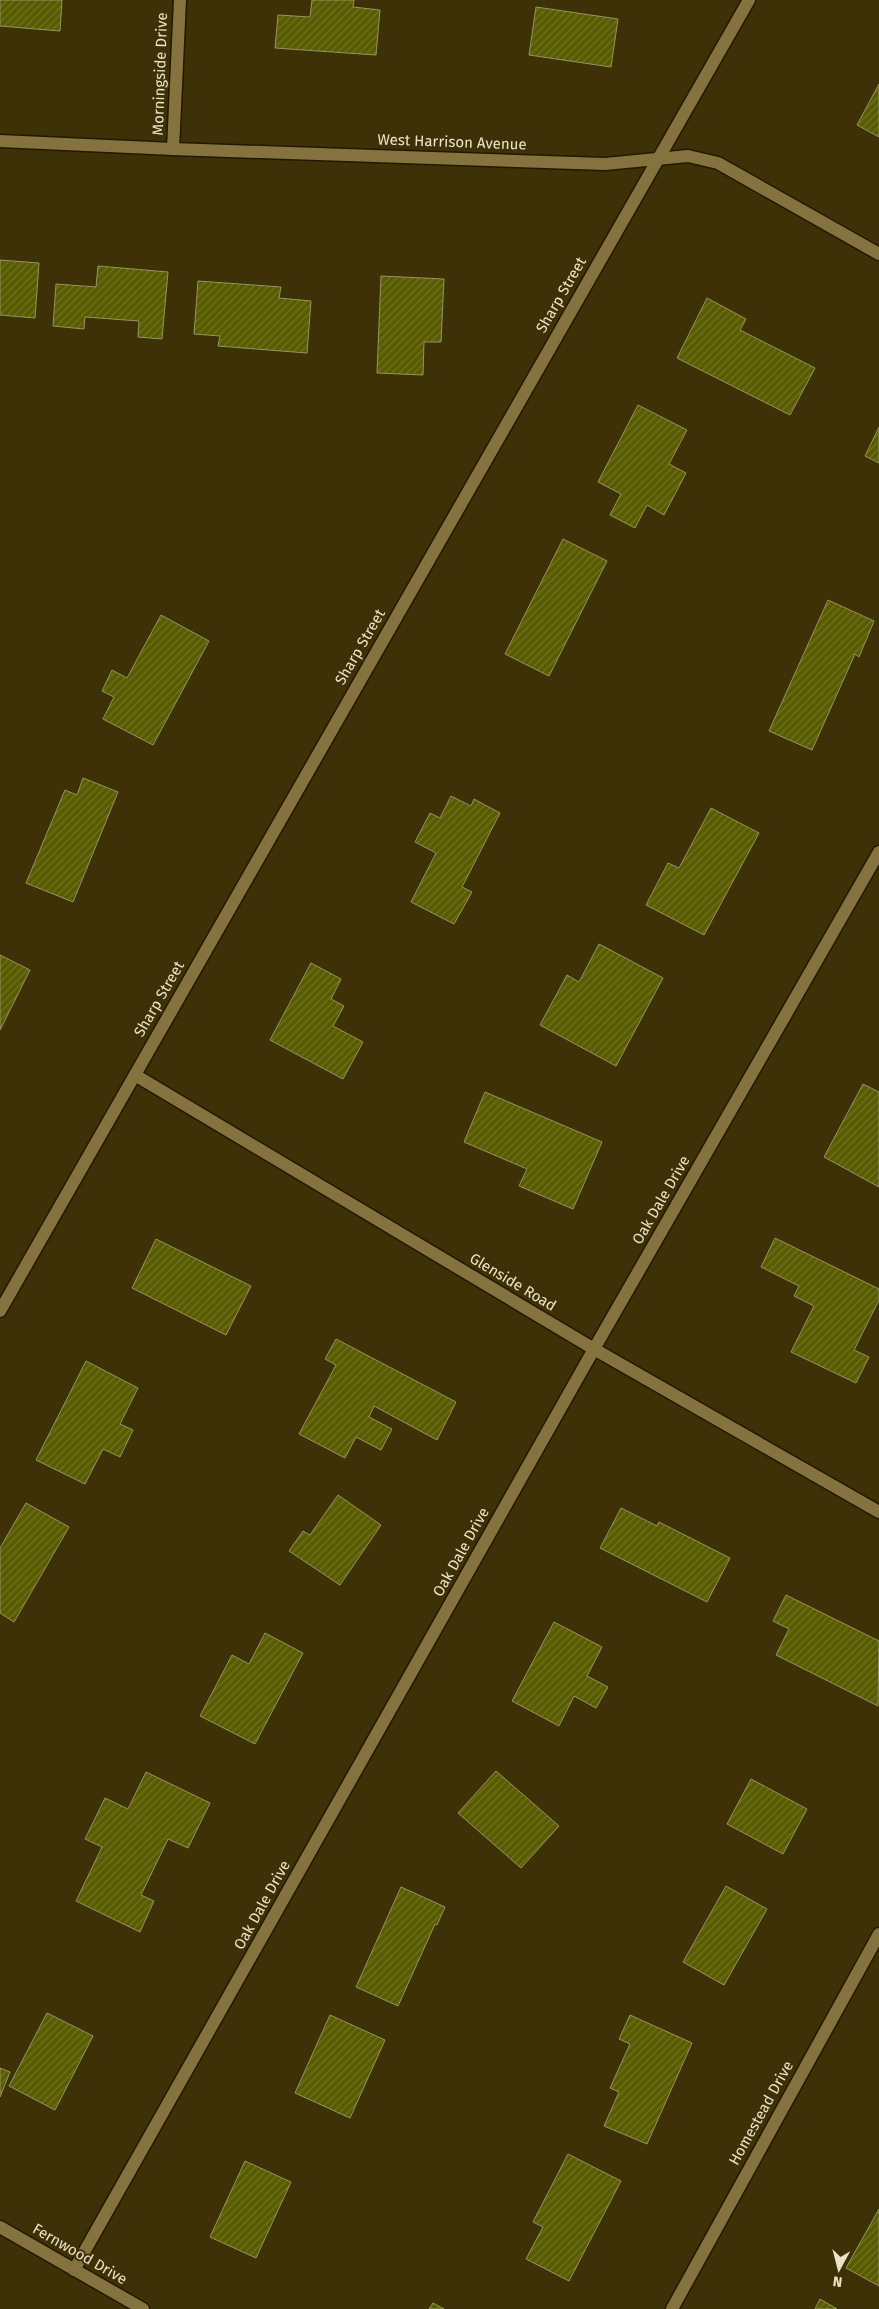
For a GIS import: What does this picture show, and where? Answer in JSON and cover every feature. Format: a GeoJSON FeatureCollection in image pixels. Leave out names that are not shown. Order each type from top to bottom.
{"type":"FeatureCollection","features":[{"type":"Feature","properties":{"kind":"street","name":"Morningside Drive"},"geometry":{"type":"LineString","coordinates":[[173,150],[180,0]]}},
{"type":"Feature","properties":{"kind":"street","name":"Sharp Street"},"geometry":{"type":"LineString","coordinates":[[0,1311],[749,0]]}},
{"type":"Feature","properties":{"kind":"street","name":"West Harrison Avenue"},"geometry":{"type":"LineString","coordinates":[[0,141],[173,150],[605,164],[688,156],[718,163],[879,254]]}},
{"type":"Feature","properties":{"kind":"street","name":"Oak Dale Drive"},"geometry":{"type":"LineString","coordinates":[[74,2270],[594,1350],[879,852]]}},
{"type":"Feature","properties":{"kind":"street","name":"Glenside Road"},"geometry":{"type":"LineString","coordinates":[[134,1075],[594,1350],[879,1512]]}},
{"type":"Feature","properties":{"kind":"street","name":"Homestead Drive"},"geometry":{"type":"LineString","coordinates":[[672,2309],[879,1934]]}},
{"type":"Feature","properties":{"kind":"street","name":"Fernwood Drive"},"geometry":{"type":"LineString","coordinates":[[0,2227],[143,2309]]}},
{"type":"Feature","properties":{"kind":"building"},"geometry":{"type":"Polygon","coordinates":[[[0,0],[62,0],[60,31],[0,26],[0,0]]]}},
{"type":"Feature","properties":{"kind":"building"},"geometry":{"type":"Polygon","coordinates":[[[312,0],[354,0],[353,7],[380,10],[376,55],[275,48],[278,15],[310,17],[312,0]]]}},
{"type":"Feature","properties":{"kind":"building"},"geometry":{"type":"Polygon","coordinates":[[[536,7],[618,19],[611,67],[529,55],[536,7]]]}},
{"type":"Feature","properties":{"kind":"building"},"geometry":{"type":"Polygon","coordinates":[[[879,84],[879,137],[857,125],[879,84]]]}},
{"type":"Feature","properties":{"kind":"building"},"geometry":{"type":"Polygon","coordinates":[[[0,260],[39,263],[35,318],[0,315],[0,260]]]}},
{"type":"Feature","properties":{"kind":"building"},"geometry":{"type":"Polygon","coordinates":[[[98,266],[168,272],[162,339],[138,337],[139,321],[85,317],[84,329],[53,326],[56,284],[96,287],[98,266]]]}},
{"type":"Feature","properties":{"kind":"building"},"geometry":{"type":"Polygon","coordinates":[[[381,276],[444,279],[441,342],[424,342],[423,375],[377,373],[381,276]]]}},
{"type":"Feature","properties":{"kind":"building"},"geometry":{"type":"Polygon","coordinates":[[[198,281],[281,287],[279,298],[311,301],[307,353],[218,346],[220,336],[194,334],[198,281]]]}},
{"type":"Feature","properties":{"kind":"building"},"geometry":{"type":"Polygon","coordinates":[[[707,298],[746,319],[740,330],[815,368],[790,415],[677,358],[707,298]]]}},
{"type":"Feature","properties":{"kind":"building"},"geometry":{"type":"Polygon","coordinates":[[[638,405],[687,430],[669,464],[686,473],[664,515],[647,505],[635,528],[610,515],[621,494],[598,482],[638,405]]]}},
{"type":"Feature","properties":{"kind":"building"},"geometry":{"type":"Polygon","coordinates":[[[879,427],[879,463],[865,456],[879,427]]]}},
{"type":"Feature","properties":{"kind":"building"},"geometry":{"type":"Polygon","coordinates":[[[563,539],[607,561],[549,676],[505,654],[563,539]]]}},
{"type":"Feature","properties":{"kind":"building"},"geometry":{"type":"Polygon","coordinates":[[[828,600],[874,621],[859,657],[855,654],[812,750],[769,731],[828,600]]]}},
{"type":"Feature","properties":{"kind":"building"},"geometry":{"type":"Polygon","coordinates":[[[161,615],[209,641],[153,745],[103,719],[114,697],[102,691],[112,670],[127,678],[161,615]]]}},
{"type":"Feature","properties":{"kind":"building"},"geometry":{"type":"Polygon","coordinates":[[[83,778],[118,792],[73,902],[26,883],[65,790],[77,795],[83,778]]]}},
{"type":"Feature","properties":{"kind":"building"},"geometry":{"type":"Polygon","coordinates":[[[451,796],[471,806],[474,799],[500,813],[462,887],[472,892],[454,924],[411,902],[436,853],[415,842],[430,813],[440,818],[451,796]]]}},
{"type":"Feature","properties":{"kind":"building"},"geometry":{"type":"Polygon","coordinates":[[[711,808],[759,833],[704,935],[646,905],[668,863],[679,868],[711,808]]]}},
{"type":"Feature","properties":{"kind":"building"},"geometry":{"type":"Polygon","coordinates":[[[599,944],[663,978],[616,1066],[540,1025],[567,975],[579,982],[599,944]]]}},
{"type":"Feature","properties":{"kind":"building"},"geometry":{"type":"Polygon","coordinates":[[[0,955],[30,970],[0,1030],[0,955]]]}},
{"type":"Feature","properties":{"kind":"building"},"geometry":{"type":"Polygon","coordinates":[[[311,963],[341,979],[331,999],[344,1006],[333,1026],[363,1042],[343,1079],[270,1040],[311,963]]]}},
{"type":"Feature","properties":{"kind":"building"},"geometry":{"type":"Polygon","coordinates":[[[863,1084],[879,1092],[879,1187],[824,1157],[863,1084]]]}},
{"type":"Feature","properties":{"kind":"building"},"geometry":{"type":"Polygon","coordinates":[[[485,1092],[602,1142],[573,1209],[519,1186],[527,1169],[464,1142],[485,1092]]]}},
{"type":"Feature","properties":{"kind":"building"},"geometry":{"type":"Polygon","coordinates":[[[775,1238],[879,1289],[879,1300],[854,1350],[869,1357],[856,1383],[791,1352],[814,1306],[794,1296],[799,1286],[761,1267],[775,1238]]]}},
{"type":"Feature","properties":{"kind":"building"},"geometry":{"type":"Polygon","coordinates":[[[156,1239],[251,1286],[226,1335],[132,1288],[156,1239]]]}},
{"type":"Feature","properties":{"kind":"building"},"geometry":{"type":"Polygon","coordinates":[[[336,1339],[456,1402],[437,1440],[374,1406],[369,1417],[392,1429],[381,1450],[356,1437],[345,1458],[299,1434],[336,1365],[325,1359],[336,1339]]]}},
{"type":"Feature","properties":{"kind":"building"},"geometry":{"type":"Polygon","coordinates":[[[86,1361],[138,1388],[120,1424],[133,1430],[120,1457],[103,1449],[85,1484],[36,1460],[86,1361]]]}},
{"type":"Feature","properties":{"kind":"building"},"geometry":{"type":"Polygon","coordinates":[[[338,1495],[381,1525],[340,1585],[289,1551],[303,1531],[310,1535],[338,1495]]]}},
{"type":"Feature","properties":{"kind":"building"},"geometry":{"type":"Polygon","coordinates":[[[26,1503],[69,1527],[14,1622],[0,1613],[0,1548],[26,1503]]]}},
{"type":"Feature","properties":{"kind":"building"},"geometry":{"type":"Polygon","coordinates":[[[621,1508],[657,1526],[659,1522],[730,1558],[707,1602],[600,1548],[621,1508]]]}},
{"type":"Feature","properties":{"kind":"building"},"geometry":{"type":"Polygon","coordinates":[[[786,1595],[879,1641],[878,1706],[776,1655],[789,1629],[773,1621],[786,1595]]]}},
{"type":"Feature","properties":{"kind":"building"},"geometry":{"type":"Polygon","coordinates":[[[554,1622],[602,1647],[587,1676],[608,1687],[596,1708],[574,1696],[559,1726],[512,1701],[554,1622]]]}},
{"type":"Feature","properties":{"kind":"building"},"geometry":{"type":"Polygon","coordinates":[[[265,1633],[303,1653],[255,1744],[200,1716],[232,1655],[249,1664],[265,1633]]]}},
{"type":"Feature","properties":{"kind":"building"},"geometry":{"type":"Polygon","coordinates":[[[496,1771],[559,1826],[521,1868],[458,1813],[496,1771]]]}},
{"type":"Feature","properties":{"kind":"building"},"geometry":{"type":"Polygon","coordinates":[[[146,1772],[210,1803],[188,1848],[168,1839],[141,1895],[154,1901],[140,1932],[76,1901],[102,1847],[85,1839],[105,1798],[128,1809],[146,1772]]]}},
{"type":"Feature","properties":{"kind":"building"},"geometry":{"type":"Polygon","coordinates":[[[751,1779],[807,1809],[783,1854],[727,1824],[751,1779]]]}},
{"type":"Feature","properties":{"kind":"building"},"geometry":{"type":"Polygon","coordinates":[[[726,1886],[767,1909],[724,1985],[683,1962],[726,1886]]]}},
{"type":"Feature","properties":{"kind":"building"},"geometry":{"type":"Polygon","coordinates":[[[401,1887],[445,1907],[437,1925],[435,1924],[398,2006],[356,1987],[401,1887]]]}},
{"type":"Feature","properties":{"kind":"building"},"geometry":{"type":"Polygon","coordinates":[[[47,2013],[93,2036],[55,2110],[9,2086],[47,2013]]]}},
{"type":"Feature","properties":{"kind":"building"},"geometry":{"type":"Polygon","coordinates":[[[330,2015],[385,2040],[350,2118],[295,2093],[330,2015]]]}},
{"type":"Feature","properties":{"kind":"building"},"geometry":{"type":"Polygon","coordinates":[[[630,2015],[692,2043],[647,2144],[604,2126],[619,2092],[610,2088],[630,2044],[619,2039],[630,2015]]]}},
{"type":"Feature","properties":{"kind":"building"},"geometry":{"type":"Polygon","coordinates":[[[0,2068],[10,2072],[0,2097],[0,2068]]]}},
{"type":"Feature","properties":{"kind":"building"},"geometry":{"type":"Polygon","coordinates":[[[568,2154],[621,2181],[569,2281],[526,2259],[543,2227],[533,2222],[568,2154]]]}},
{"type":"Feature","properties":{"kind":"building"},"geometry":{"type":"Polygon","coordinates":[[[245,2161],[291,2182],[256,2258],[210,2237],[245,2161]]]}},
{"type":"Feature","properties":{"kind":"building"},"geometry":{"type":"Polygon","coordinates":[[[879,2209],[879,2286],[846,2268],[879,2209]]]}},
{"type":"Feature","properties":{"kind":"building"},"geometry":{"type":"Polygon","coordinates":[[[820,2299],[837,2309],[815,2309],[820,2299]]]}},
{"type":"Feature","properties":{"kind":"building"},"geometry":{"type":"Polygon","coordinates":[[[433,2303],[444,2309],[429,2309],[433,2303]]]}}]}
